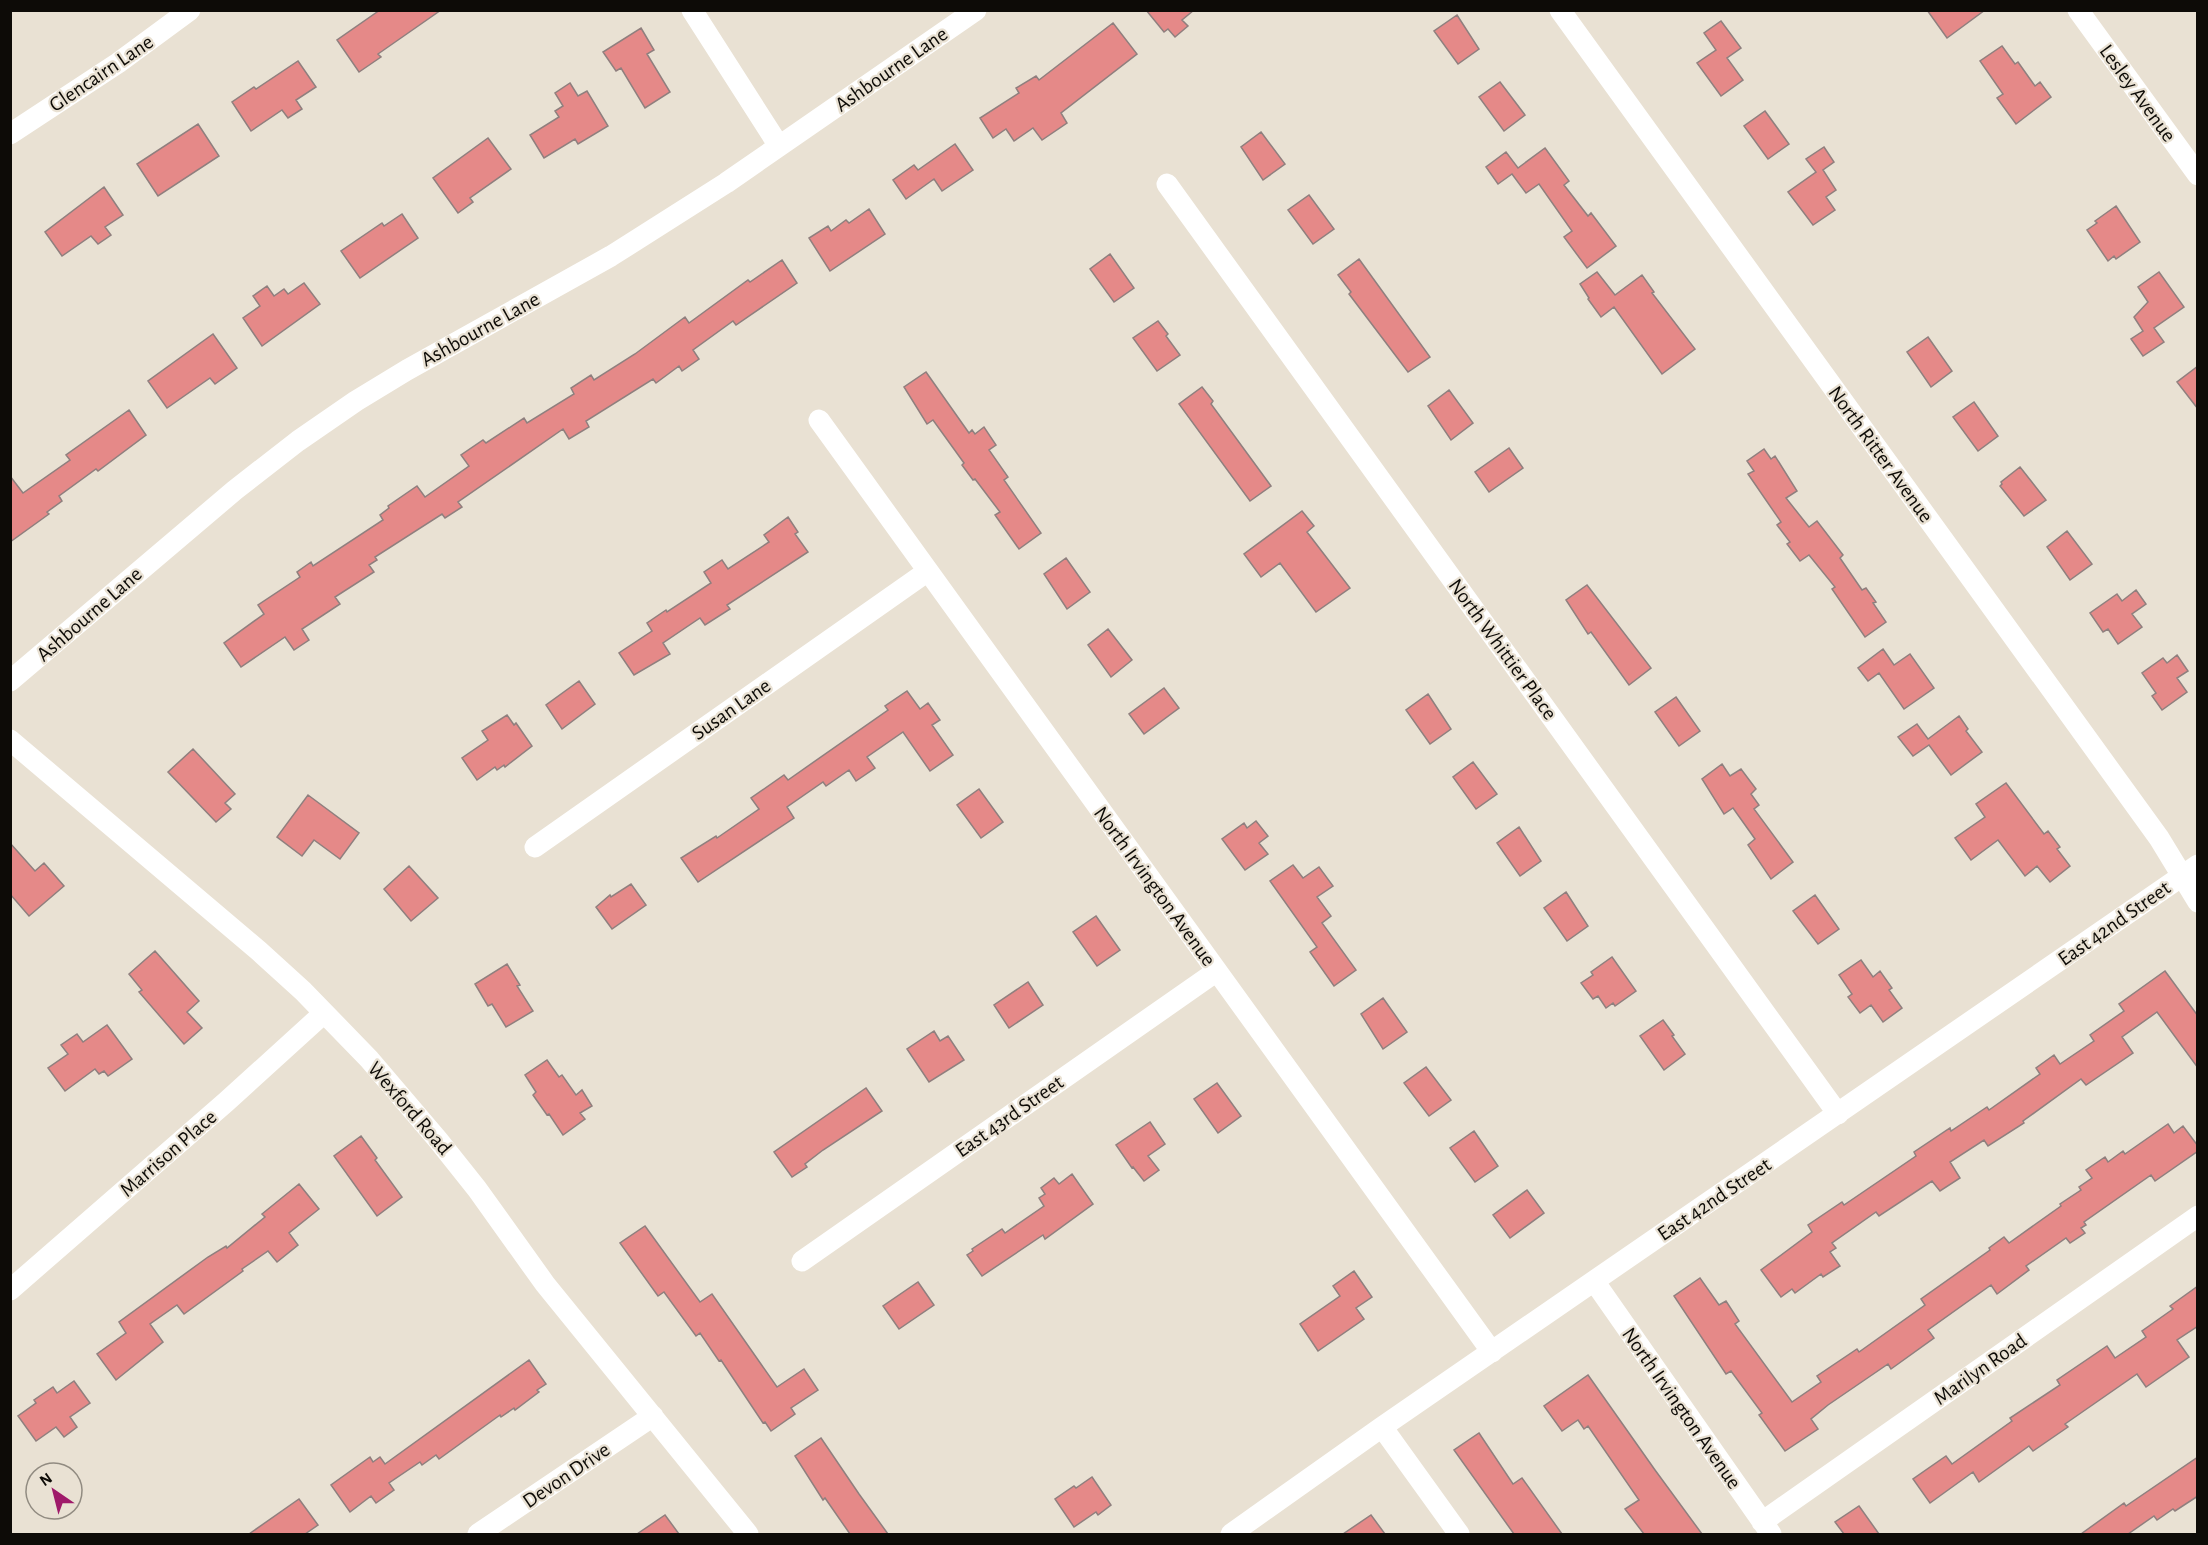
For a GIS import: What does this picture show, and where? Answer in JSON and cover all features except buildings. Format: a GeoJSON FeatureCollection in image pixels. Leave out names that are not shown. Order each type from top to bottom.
{"type":"FeatureCollection","features":[{"type":"Feature","properties":{"kind":"street","name":"Glencairn Lane"},"geometry":{"type":"LineString","coordinates":[[10,134],[118,63],[190,10]]}},
{"type":"Feature","properties":{"kind":"street"},"geometry":{"type":"LineString","coordinates":[[692,10],[779,146]]}},
{"type":"Feature","properties":{"kind":"street","name":"Ashbourne Lane"},"geometry":{"type":"LineString","coordinates":[[10,681],[235,490],[298,441],[356,401],[407,370],[611,256],[779,146],[976,10]]}},
{"type":"Feature","properties":{"kind":"street","name":"North Ritter Avenue"},"geometry":{"type":"LineString","coordinates":[[1560,10],[2159,838],[2190,871],[2198,902]]}},
{"type":"Feature","properties":{"kind":"street","name":"Lesley Avenue"},"geometry":{"type":"LineString","coordinates":[[2078,10],[2198,175]]}},
{"type":"Feature","properties":{"kind":"street","name":"North Whittier Place"},"geometry":{"type":"LineString","coordinates":[[1167,184],[1838,1114]]}},
{"type":"Feature","properties":{"kind":"street","name":"North Irvington Avenue"},"geometry":{"type":"LineString","coordinates":[[819,420],[1492,1352]]}},
{"type":"Feature","properties":{"kind":"street","name":"Susan Lane"},"geometry":{"type":"LineString","coordinates":[[535,847],[928,571]]}},
{"type":"Feature","properties":{"kind":"street","name":"Wexford Road"},"geometry":{"type":"LineString","coordinates":[[10,740],[236,931],[324,1013],[369,1059],[438,1140],[477,1189],[545,1284],[748,1534]]}},
{"type":"Feature","properties":{"kind":"street","name":"East 42nd Street"},"geometry":{"type":"LineString","coordinates":[[1231,1534],[1382,1427],[2190,871]]}},
{"type":"Feature","properties":{"kind":"street","name":"East 43rd Street"},"geometry":{"type":"LineString","coordinates":[[802,1262],[1216,972]]}},
{"type":"Feature","properties":{"kind":"street","name":"Marrison Place"},"geometry":{"type":"LineString","coordinates":[[10,1290],[324,1013]]}},
{"type":"Feature","properties":{"kind":"street","name":"Marilyn Road"},"geometry":{"type":"LineString","coordinates":[[1766,1528],[2198,1216]]}},
{"type":"Feature","properties":{"kind":"street","name":"North Irvington Avenue"},"geometry":{"type":"LineString","coordinates":[[1594,1281],[1766,1528]]}},
{"type":"Feature","properties":{"kind":"street","name":"Devon Drive"},"geometry":{"type":"LineString","coordinates":[[478,1534],[653,1416]]}},
{"type":"Feature","properties":{"kind":"street"},"geometry":{"type":"LineString","coordinates":[[1382,1427],[1459,1534]]}}]}
